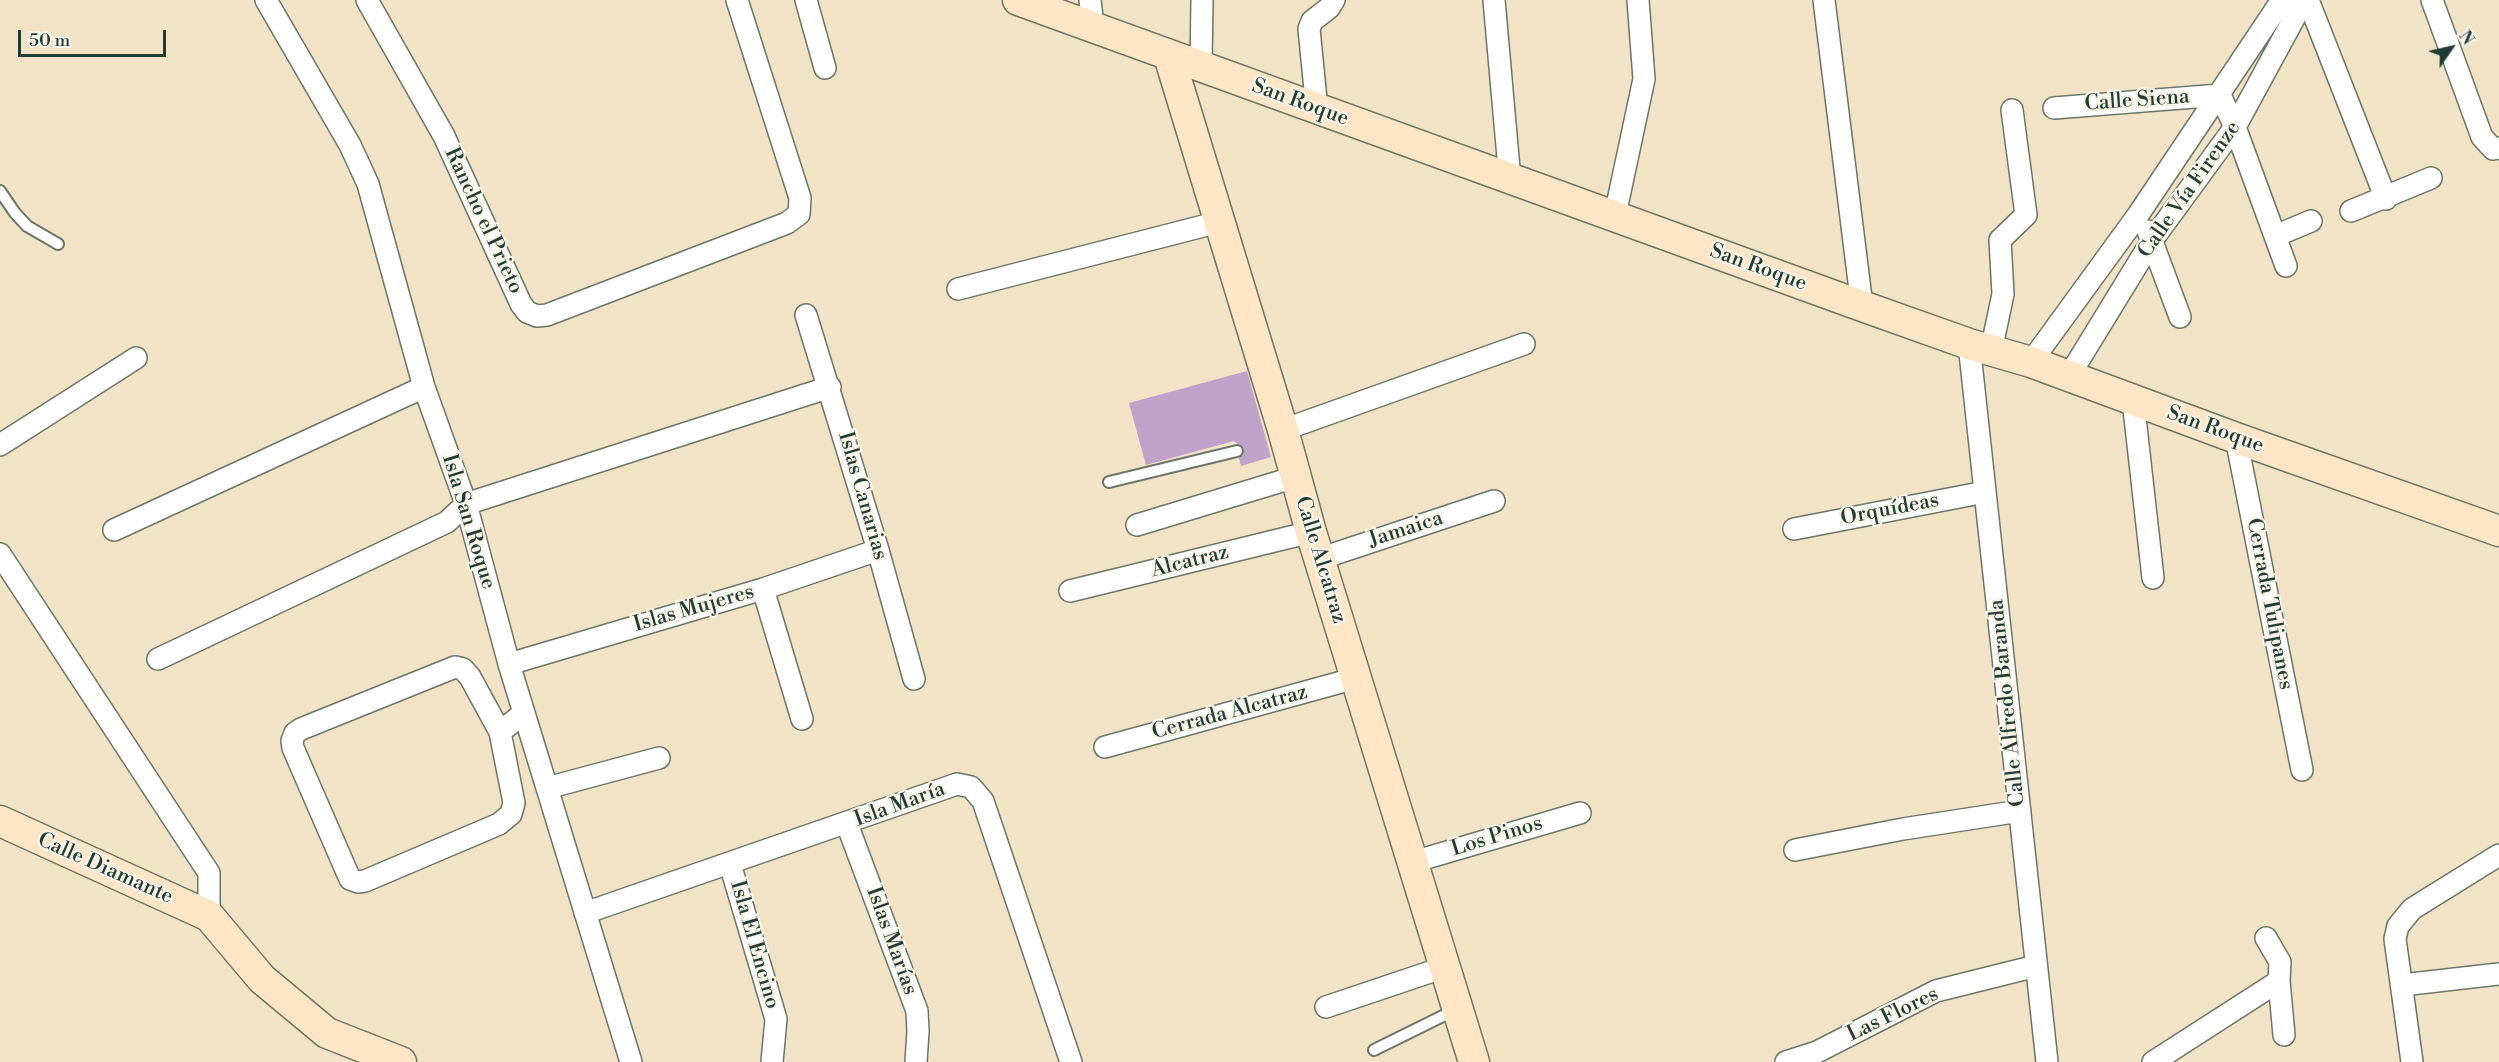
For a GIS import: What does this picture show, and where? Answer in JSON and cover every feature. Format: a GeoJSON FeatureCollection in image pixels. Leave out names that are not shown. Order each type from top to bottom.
{"type":"FeatureCollection","features":[{"type":"Feature","properties":{"kind":"main road","name":"San Roque"},"geometry":{"type":"LineString","coordinates":[[1018,0],[1091,13],[1169,56],[1510,180],[1616,215],[1862,306],[1980,348],[2031,362],[2236,438],[2499,531]]}},
{"type":"Feature","properties":{"kind":"main road","name":"Calle Alcatraz"},"geometry":{"type":"LineString","coordinates":[[1169,56],[1279,434],[1295,477],[1474,1062]]}},
{"type":"Feature","properties":{"kind":"main road","name":"Calle Diamante"},"geometry":{"type":"LineString","coordinates":[[0,821],[209,916]]}},
{"type":"Feature","properties":{"kind":"main road"},"geometry":{"type":"LineString","coordinates":[[209,916],[262,979],[327,1033],[400,1062]]}},
{"type":"Feature","properties":{"kind":"street","name":"Isla San Roque"},"geometry":{"type":"LineString","coordinates":[[266,0],[350,145],[368,184],[424,387],[466,504],[509,664],[631,1062]]}},
{"type":"Feature","properties":{"kind":"street","name":"Rancho el Prieto"},"geometry":{"type":"LineString","coordinates":[[367,0],[444,136],[521,304],[527,312],[537,316],[548,315],[788,223],[799,214],[800,198],[737,0]]}},
{"type":"Feature","properties":{"kind":"street"},"geometry":{"type":"LineString","coordinates":[[806,0],[825,68]]}},
{"type":"Feature","properties":{"kind":"street"},"geometry":{"type":"LineString","coordinates":[[1201,67],[1202,0]]}},
{"type":"Feature","properties":{"kind":"street"},"geometry":{"type":"LineString","coordinates":[[1317,110],[1309,28],[1312,21],[1329,8],[1334,0]]}},
{"type":"Feature","properties":{"kind":"street"},"geometry":{"type":"LineString","coordinates":[[1494,0],[1510,180]]}},
{"type":"Feature","properties":{"kind":"street"},"geometry":{"type":"LineString","coordinates":[[1616,215],[1644,79],[1638,0]]}},
{"type":"Feature","properties":{"kind":"street"},"geometry":{"type":"LineString","coordinates":[[1824,0],[1862,306]]}},
{"type":"Feature","properties":{"kind":"street","name":"Calle Vía Firenze"},"geometry":{"type":"LineString","coordinates":[[2031,362],[2138,215],[2282,0]]}},
{"type":"Feature","properties":{"kind":"street"},"geometry":{"type":"LineString","coordinates":[[2306,0],[2386,199]]}},
{"type":"Feature","properties":{"kind":"street","name":"Calle Vía Firenze"},"geometry":{"type":"LineString","coordinates":[[2069,376],[2153,239],[2235,127],[2306,0]]}},
{"type":"Feature","properties":{"kind":"street"},"geometry":{"type":"LineString","coordinates":[[2432,0],[2482,137],[2496,149]]}},
{"type":"Feature","properties":{"kind":"street"},"geometry":{"type":"LineString","coordinates":[[2220,95],[2235,127],[2286,266]]}},
{"type":"Feature","properties":{"kind":"street","name":"Calle Siena"},"geometry":{"type":"LineString","coordinates":[[2054,108],[2220,95]]}},
{"type":"Feature","properties":{"kind":"street"},"geometry":{"type":"LineString","coordinates":[[1980,348],[2003,294],[2000,240],[2026,215],[2012,110]]}},
{"type":"Feature","properties":{"kind":"street"},"geometry":{"type":"LineString","coordinates":[[2351,211],[2386,199],[2431,178]]}},
{"type":"Feature","properties":{"kind":"street"},"geometry":{"type":"LineString","coordinates":[[2138,215],[2153,239],[2180,317]]}},
{"type":"Feature","properties":{"kind":"street"},"geometry":{"type":"LineString","coordinates":[[2274,236],[2311,220]]}},
{"type":"Feature","properties":{"kind":"street"},"geometry":{"type":"LineString","coordinates":[[958,290],[1219,222]]}},
{"type":"Feature","properties":{"kind":"street","name":"Islas Canarias"},"geometry":{"type":"LineString","coordinates":[[806,315],[830,387],[914,679]]}},
{"type":"Feature","properties":{"kind":"street"},"geometry":{"type":"LineString","coordinates":[[1279,434],[1524,344]]}},
{"type":"Feature","properties":{"kind":"street","name":"Calle Alfredo Baranda"},"geometry":{"type":"LineString","coordinates":[[1980,348],[1985,492],[2048,1062]]}},
{"type":"Feature","properties":{"kind":"street"},"geometry":{"type":"LineString","coordinates":[[0,445],[136,358]]}},
{"type":"Feature","properties":{"kind":"street"},"geometry":{"type":"LineString","coordinates":[[114,530],[424,387]]}},
{"type":"Feature","properties":{"kind":"street"},"geometry":{"type":"LineString","coordinates":[[158,660],[447,522],[466,504],[830,387]]}},
{"type":"Feature","properties":{"kind":"street"},"geometry":{"type":"LineString","coordinates":[[2133,400],[2153,578]]}},
{"type":"Feature","properties":{"kind":"street","name":"Cerrada Tulipanes"},"geometry":{"type":"LineString","coordinates":[[2236,438],[2302,770]]}},
{"type":"Feature","properties":{"kind":"street"},"geometry":{"type":"LineString","coordinates":[[1137,525],[1295,477]]}},
{"type":"Feature","properties":{"kind":"street","name":"Orquídeas"},"geometry":{"type":"LineString","coordinates":[[1794,529],[1985,492]]}},
{"type":"Feature","properties":{"kind":"street","name":"Jamaica"},"geometry":{"type":"LineString","coordinates":[[1315,546],[1494,501]]}},
{"type":"Feature","properties":{"kind":"street","name":"Alcatraz"},"geometry":{"type":"LineString","coordinates":[[1070,591],[1315,546]]}},
{"type":"Feature","properties":{"kind":"street","name":"Islas Mujeres"},"geometry":{"type":"LineString","coordinates":[[509,664],[763,589],[878,550]]}},
{"type":"Feature","properties":{"kind":"street"},"geometry":{"type":"LineString","coordinates":[[0,554],[209,873],[209,916]]}},
{"type":"Feature","properties":{"kind":"street"},"geometry":{"type":"LineString","coordinates":[[763,589],[802,719]]}},
{"type":"Feature","properties":{"kind":"street"},"geometry":{"type":"LineString","coordinates":[[455,667],[464,669],[470,677],[500,732],[514,803],[511,814],[500,824],[365,880],[358,882],[350,879],[293,748],[292,741],[295,733],[455,667]]}},
{"type":"Feature","properties":{"kind":"street","name":"Cerrada Alcatraz"},"geometry":{"type":"LineString","coordinates":[[1105,747],[1356,678]]}},
{"type":"Feature","properties":{"kind":"street"},"geometry":{"type":"LineString","coordinates":[[500,732],[524,713]]}},
{"type":"Feature","properties":{"kind":"street"},"geometry":{"type":"LineString","coordinates":[[547,788],[659,758]]}},
{"type":"Feature","properties":{"kind":"street","name":"Isla María"},"geometry":{"type":"LineString","coordinates":[[585,913],[957,784],[971,787],[982,801],[1071,1062]]}},
{"type":"Feature","properties":{"kind":"street"},"geometry":{"type":"LineString","coordinates":[[1796,850],[1903,829],[2020,811]]}},
{"type":"Feature","properties":{"kind":"street","name":"Los Pinos"},"geometry":{"type":"LineString","coordinates":[[1413,862],[1580,813]]}},
{"type":"Feature","properties":{"kind":"street","name":"Islas Marías"},"geometry":{"type":"LineString","coordinates":[[847,824],[916,1011],[918,1031],[916,1062]]}},
{"type":"Feature","properties":{"kind":"street"},"geometry":{"type":"LineString","coordinates":[[2412,1062],[2395,939],[2398,926],[2412,909],[2499,855]]}},
{"type":"Feature","properties":{"kind":"street","name":"Isla El Encino"},"geometry":{"type":"LineString","coordinates":[[730,864],[776,1019],[772,1062]]}},
{"type":"Feature","properties":{"kind":"street"},"geometry":{"type":"LineString","coordinates":[[2266,938],[2280,962],[2279,981],[2284,1035]]}},
{"type":"Feature","properties":{"kind":"street","name":"Las Flores"},"geometry":{"type":"LineString","coordinates":[[1786,1062],[1817,1052],[1936,991],[2036,966]]}},
{"type":"Feature","properties":{"kind":"street"},"geometry":{"type":"LineString","coordinates":[[1326,1007],[1445,967]]}},
{"type":"Feature","properties":{"kind":"street"},"geometry":{"type":"LineString","coordinates":[[2402,986],[2499,974]]}},
{"type":"Feature","properties":{"kind":"street"},"geometry":{"type":"LineString","coordinates":[[2153,1062],[2279,981]]}},
{"type":"Feature","properties":{"kind":"lane"},"geometry":{"type":"LineString","coordinates":[[0,191],[27,226],[58,244]]}},
{"type":"Feature","properties":{"kind":"lane"},"geometry":{"type":"LineString","coordinates":[[1109,482],[1237,451]]}},
{"type":"Feature","properties":{"kind":"lane"},"geometry":{"type":"LineString","coordinates":[[1374,1050],[1457,1008]]}},
{"type":"Feature","properties":{"kind":"building"},"geometry":{"type":"Polygon","coordinates":[[[1247,371],[1271,457],[1241,466],[1239,458],[1244,454],[1244,449],[1234,441],[1146,465],[1129,403],[1247,371]]]}}]}
